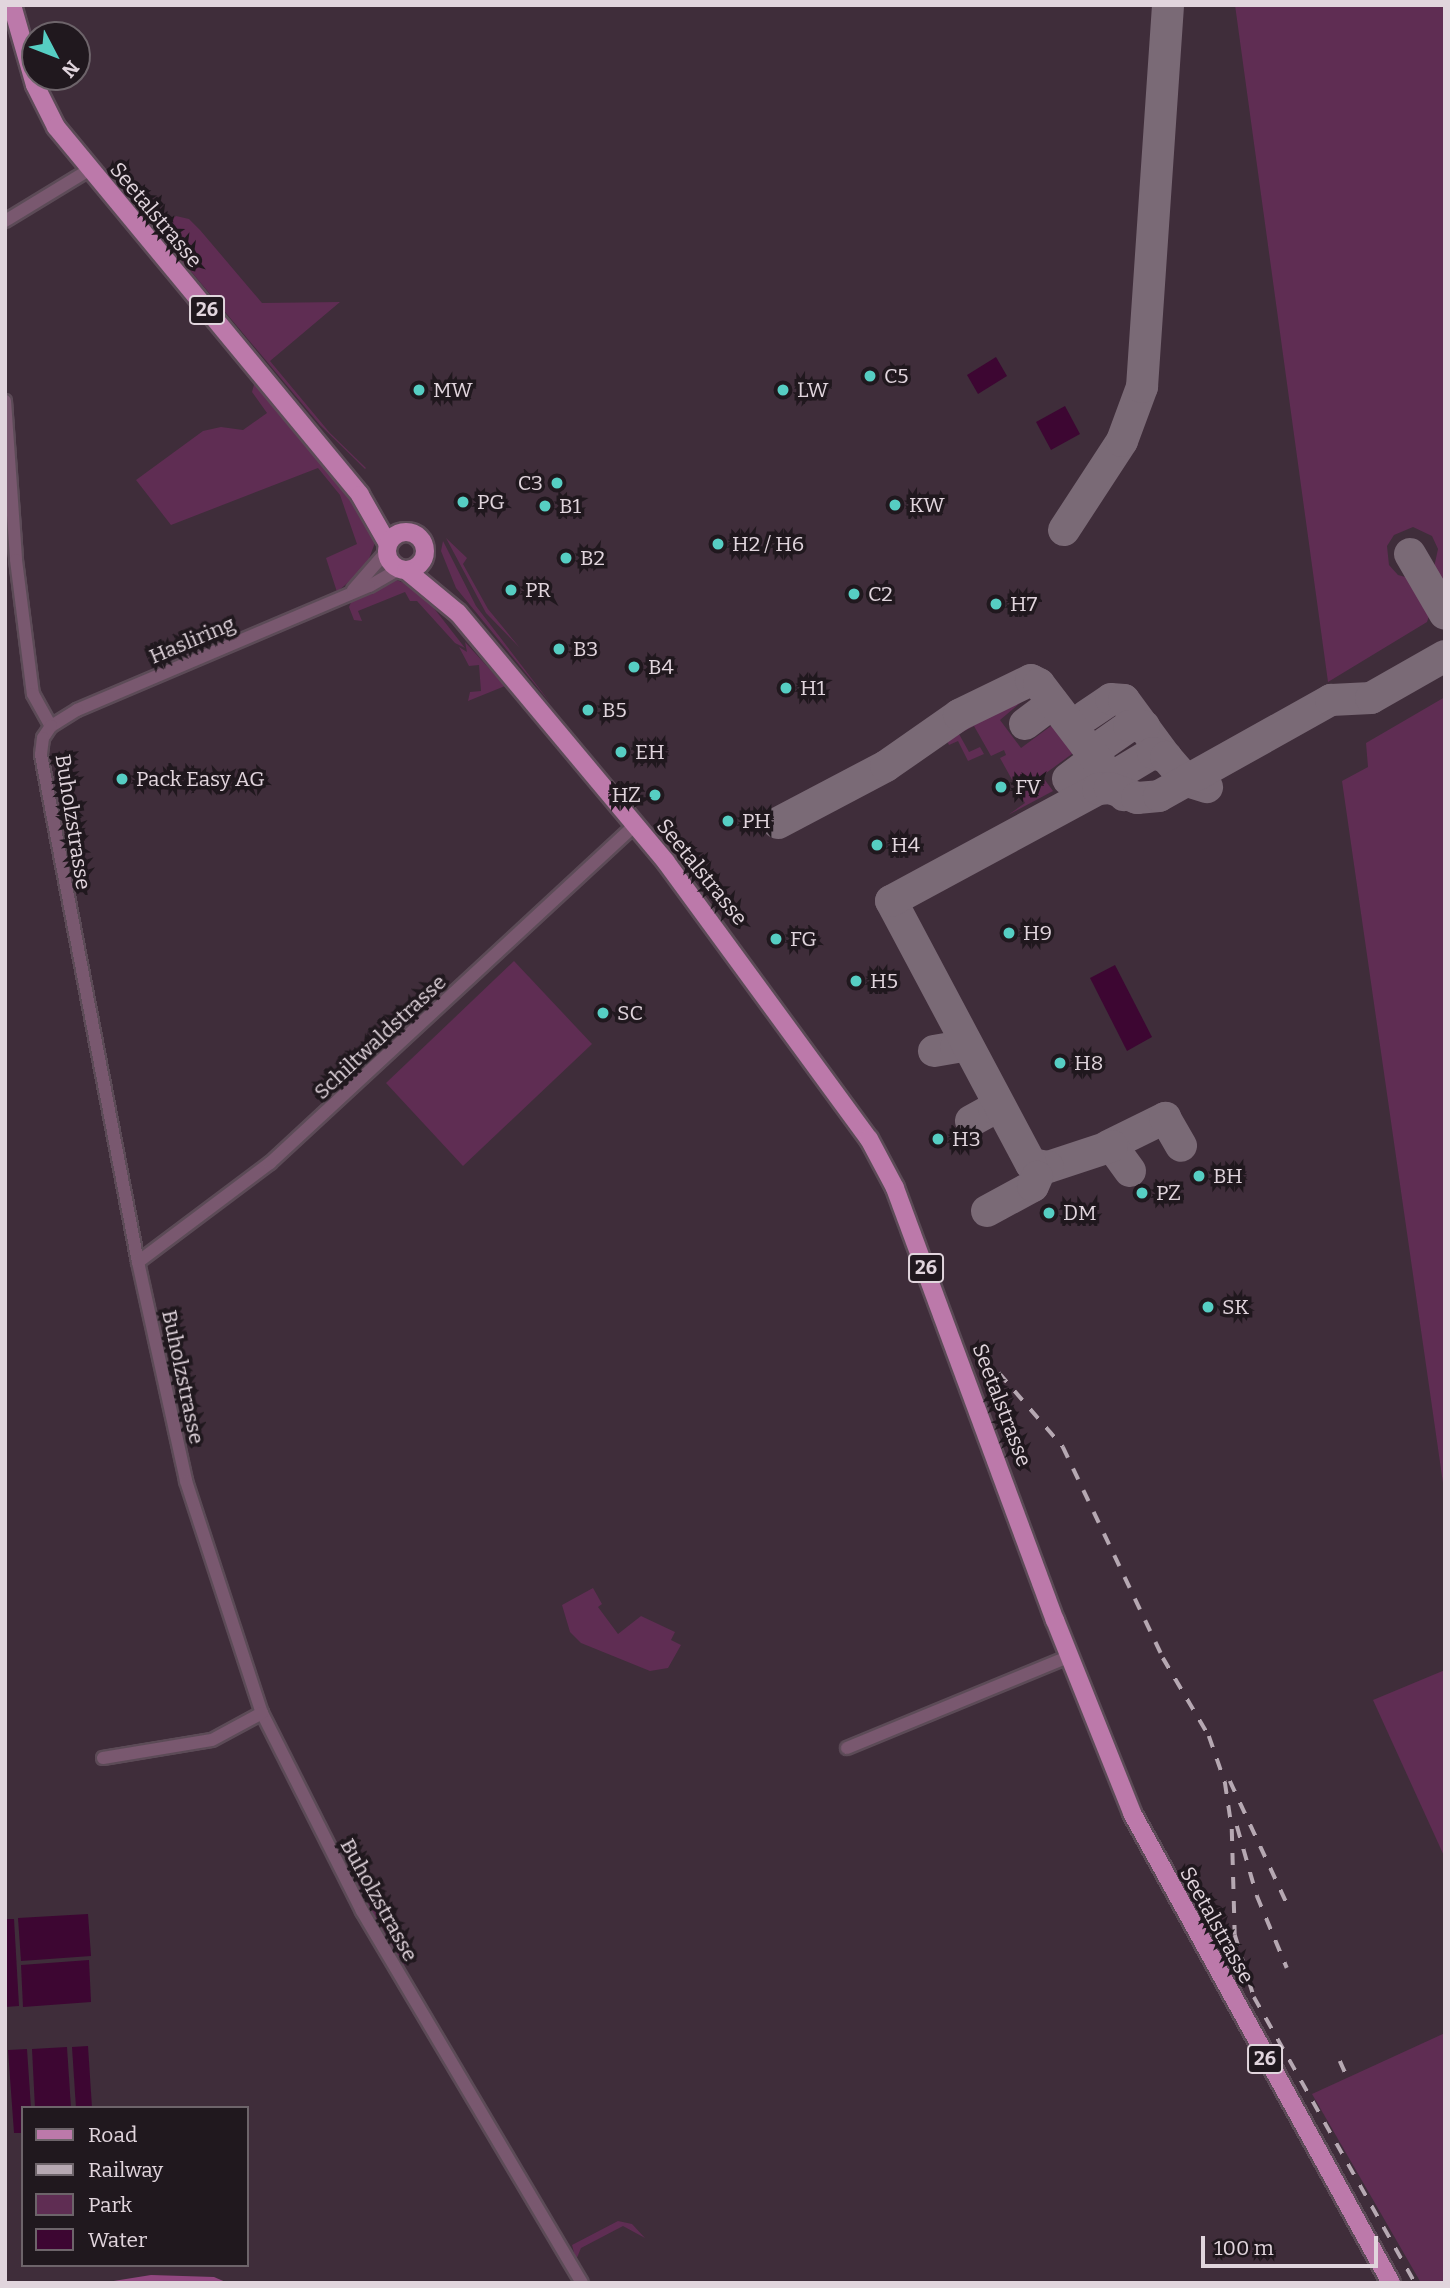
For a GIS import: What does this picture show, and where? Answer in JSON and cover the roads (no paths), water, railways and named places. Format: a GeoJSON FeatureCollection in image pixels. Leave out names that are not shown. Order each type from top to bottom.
{"type":"FeatureCollection","features":[{"type":"Feature","properties":{"kind":"main road","name":"Seetalstrasse"},"geometry":{"type":"LineString","coordinates":[[12,5],[19,40],[41,99],[89,170],[360,495],[405,532]]}},
{"type":"Feature","properties":{"kind":"main road","name":"Seetalstrasse"},"geometry":{"type":"LineString","coordinates":[[360,495],[387,547]]}},
{"type":"Feature","properties":{"kind":"main road"},"geometry":{"type":"LineString","coordinates":[[405,532],[420,538],[425,552],[419,564],[402,569],[387,547],[405,532]]}},
{"type":"Feature","properties":{"kind":"main road","name":"Seetalstrasse"},"geometry":{"type":"LineString","coordinates":[[425,552],[458,613],[718,927],[849,1108],[887,1172],[1120,1784],[1166,1879],[1391,2283]]}},
{"type":"Feature","properties":{"kind":"main road","name":"Seetalstrasse"},"geometry":{"type":"LineString","coordinates":[[402,569],[458,613]]}},
{"type":"Feature","properties":{"kind":"street"},"geometry":{"type":"LineString","coordinates":[[5,221],[89,170]]}},
{"type":"Feature","properties":{"kind":"street","name":"Buholzstrasse"},"geometry":{"type":"LineString","coordinates":[[5,401],[16,561],[33,694],[51,726],[43,738],[41,755],[54,837],[138,1262],[186,1481],[262,1713],[362,1911],[582,2283]]}},
{"type":"Feature","properties":{"kind":"street","name":"Hasliring"},"geometry":{"type":"LineString","coordinates":[[350,593],[387,547]]}},
{"type":"Feature","properties":{"kind":"street","name":"Hasliring"},"geometry":{"type":"LineString","coordinates":[[51,726],[77,710],[402,569]]}},
{"type":"Feature","properties":{"kind":"street","name":"Schiltwaldstrasse"},"geometry":{"type":"LineString","coordinates":[[138,1262],[271,1163],[635,825]]}},
{"type":"Feature","properties":{"kind":"street"},"geometry":{"type":"LineString","coordinates":[[847,1748],[1070,1656]]}},
{"type":"Feature","properties":{"kind":"street"},"geometry":{"type":"LineString","coordinates":[[103,1758],[212,1740],[262,1713]]}},
{"type":"Feature","properties":{"kind":"water"},"geometry":{"type":"Polygon","coordinates":[[[996,357],[1007,376],[978,394],[967,375],[996,357]]]}},
{"type":"Feature","properties":{"kind":"water"},"geometry":{"type":"Polygon","coordinates":[[[1065,406],[1080,434],[1051,450],[1036,422],[1065,406]]]}},
{"type":"Feature","properties":{"kind":"water"},"geometry":{"type":"Polygon","coordinates":[[[1115,965],[1152,1037],[1127,1051],[1090,978],[1115,965]]]}},
{"type":"Feature","properties":{"kind":"water"},"geometry":{"type":"Polygon","coordinates":[[[88,1914],[91,1956],[21,1961],[18,1918],[88,1914]]]}},
{"type":"Feature","properties":{"kind":"water"},"geometry":{"type":"Polygon","coordinates":[[[5,1919],[14,1919],[19,2006],[5,2007],[5,1919]]]}},
{"type":"Feature","properties":{"kind":"water"},"geometry":{"type":"Polygon","coordinates":[[[89,1960],[91,2002],[23,2007],[21,1965],[89,1960]]]}},
{"type":"Feature","properties":{"kind":"water"},"geometry":{"type":"Polygon","coordinates":[[[88,2046],[92,2106],[76,2106],[72,2047],[88,2046]]]}},
{"type":"Feature","properties":{"kind":"water"},"geometry":{"type":"Polygon","coordinates":[[[67,2047],[71,2106],[35,2106],[32,2049],[67,2047]]]}},
{"type":"Feature","properties":{"kind":"water"},"geometry":{"type":"Polygon","coordinates":[[[27,2049],[31,2106],[21,2106],[21,2133],[14,2133],[8,2050],[27,2049]]]}},
{"type":"Feature","properties":{"kind":"railway"},"geometry":{"type":"LineString","coordinates":[[999,1373],[1063,1447],[1163,1658],[1209,1736],[1225,1782],[1232,1829],[1235,1935],[1254,1997],[1415,2283]]}},
{"type":"Feature","properties":{"kind":"railway"},"geometry":{"type":"LineString","coordinates":[[1230,1781],[1290,1910]]}},
{"type":"Feature","properties":{"kind":"railway"},"geometry":{"type":"LineString","coordinates":[[1237,1826],[1257,1896],[1287,1968]]}},
{"type":"Feature","properties":{"kind":"railway"},"geometry":{"type":"LineString","coordinates":[[1340,2061],[1347,2077]]}},
{"type":"Feature","properties":{"kind":"place","name":"C5"},"geometry":{"type":"Point","coordinates":[870,376]}},
{"type":"Feature","properties":{"kind":"place","name":"MW"},"geometry":{"type":"Point","coordinates":[419,390]}},
{"type":"Feature","properties":{"kind":"place","name":"LW"},"geometry":{"type":"Point","coordinates":[783,390]}},
{"type":"Feature","properties":{"kind":"place","name":"C3"},"geometry":{"type":"Point","coordinates":[557,483]}},
{"type":"Feature","properties":{"kind":"place","name":"PG"},"geometry":{"type":"Point","coordinates":[463,502]}},
{"type":"Feature","properties":{"kind":"place","name":"KW"},"geometry":{"type":"Point","coordinates":[895,505]}},
{"type":"Feature","properties":{"kind":"place","name":"B1"},"geometry":{"type":"Point","coordinates":[545,506]}},
{"type":"Feature","properties":{"kind":"place","name":"H2 / H6"},"geometry":{"type":"Point","coordinates":[718,544]}},
{"type":"Feature","properties":{"kind":"place","name":"B2"},"geometry":{"type":"Point","coordinates":[566,558]}},
{"type":"Feature","properties":{"kind":"place","name":"PR"},"geometry":{"type":"Point","coordinates":[511,590]}},
{"type":"Feature","properties":{"kind":"place","name":"C2"},"geometry":{"type":"Point","coordinates":[854,594]}},
{"type":"Feature","properties":{"kind":"place","name":"H7"},"geometry":{"type":"Point","coordinates":[996,604]}},
{"type":"Feature","properties":{"kind":"place","name":"B3"},"geometry":{"type":"Point","coordinates":[559,649]}},
{"type":"Feature","properties":{"kind":"place","name":"B4"},"geometry":{"type":"Point","coordinates":[634,667]}},
{"type":"Feature","properties":{"kind":"place","name":"H1"},"geometry":{"type":"Point","coordinates":[786,688]}},
{"type":"Feature","properties":{"kind":"place","name":"B5"},"geometry":{"type":"Point","coordinates":[588,710]}},
{"type":"Feature","properties":{"kind":"place","name":"EH"},"geometry":{"type":"Point","coordinates":[621,752]}},
{"type":"Feature","properties":{"kind":"place","name":"Pack Easy AG"},"geometry":{"type":"Point","coordinates":[122,779]}},
{"type":"Feature","properties":{"kind":"place","name":"FV"},"geometry":{"type":"Point","coordinates":[1001,787]}},
{"type":"Feature","properties":{"kind":"place","name":"HZ"},"geometry":{"type":"Point","coordinates":[655,795]}},
{"type":"Feature","properties":{"kind":"place","name":"PH"},"geometry":{"type":"Point","coordinates":[728,821]}},
{"type":"Feature","properties":{"kind":"place","name":"H4"},"geometry":{"type":"Point","coordinates":[877,845]}},
{"type":"Feature","properties":{"kind":"place","name":"H9"},"geometry":{"type":"Point","coordinates":[1009,933]}},
{"type":"Feature","properties":{"kind":"place","name":"FG"},"geometry":{"type":"Point","coordinates":[776,939]}},
{"type":"Feature","properties":{"kind":"place","name":"H5"},"geometry":{"type":"Point","coordinates":[856,981]}},
{"type":"Feature","properties":{"kind":"place","name":"SC"},"geometry":{"type":"Point","coordinates":[603,1013]}},
{"type":"Feature","properties":{"kind":"place","name":"H8"},"geometry":{"type":"Point","coordinates":[1060,1063]}},
{"type":"Feature","properties":{"kind":"place","name":"H3"},"geometry":{"type":"Point","coordinates":[938,1139]}},
{"type":"Feature","properties":{"kind":"place","name":"BH"},"geometry":{"type":"Point","coordinates":[1199,1176]}},
{"type":"Feature","properties":{"kind":"place","name":"PZ"},"geometry":{"type":"Point","coordinates":[1142,1193]}},
{"type":"Feature","properties":{"kind":"place","name":"DM"},"geometry":{"type":"Point","coordinates":[1049,1213]}},
{"type":"Feature","properties":{"kind":"place","name":"SK"},"geometry":{"type":"Point","coordinates":[1208,1307]}}]}
